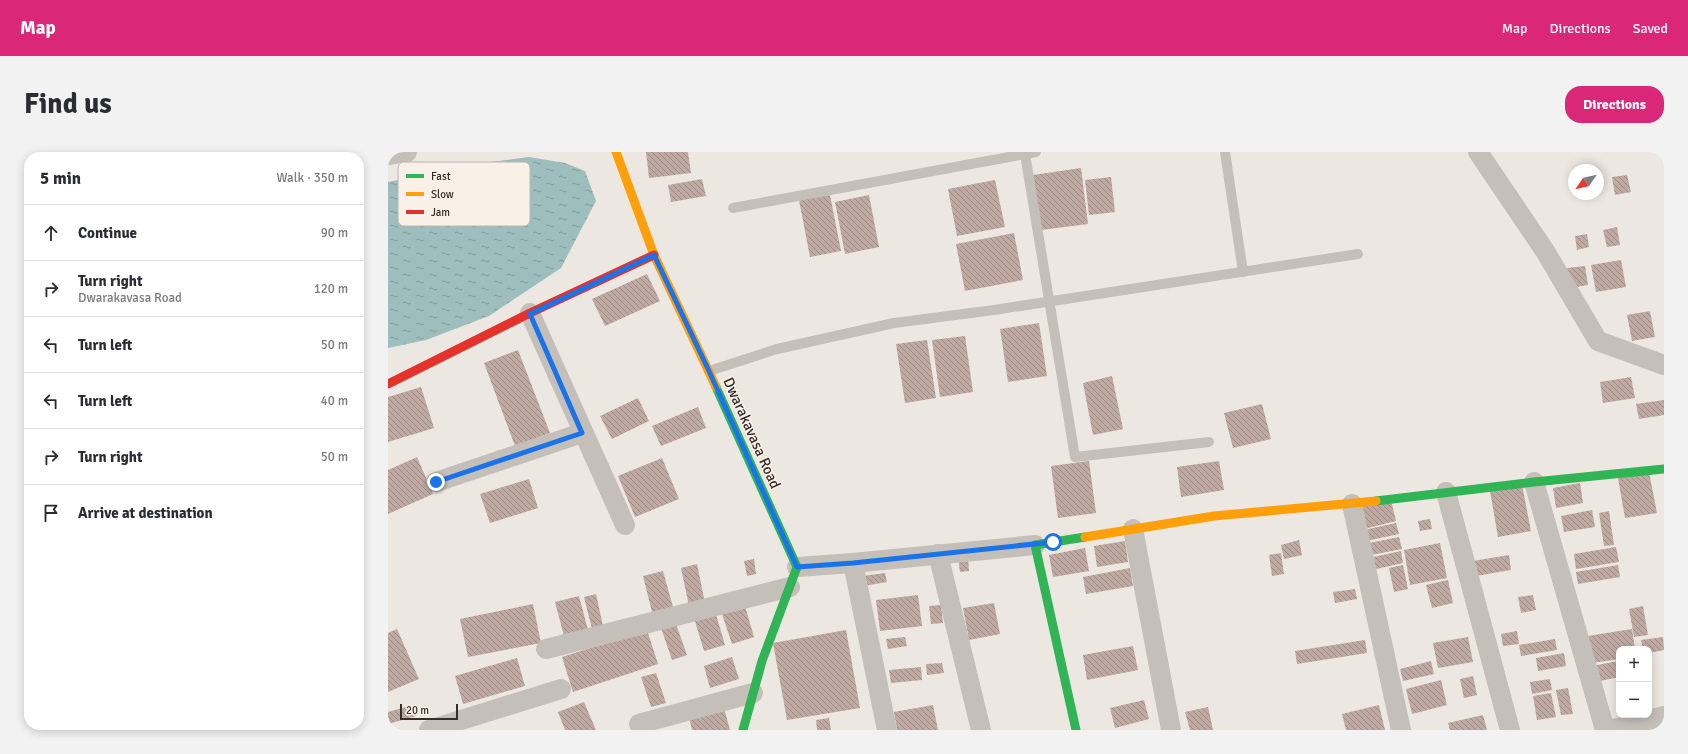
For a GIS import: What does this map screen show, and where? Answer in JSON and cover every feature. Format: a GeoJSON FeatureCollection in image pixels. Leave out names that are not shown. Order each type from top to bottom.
{"type":"FeatureCollection","features":[{"type":"Feature","properties":{"kind":"street"},"geometry":{"type":"LineString","coordinates":[[388,155],[407,152]]}},
{"type":"Feature","properties":{"kind":"street","name":"Dwarakavasa Road"},"geometry":{"type":"LineString","coordinates":[[616,152],[654,255],[709,371],[797,567]]}},
{"type":"Feature","properties":{"kind":"street"},"geometry":{"type":"LineString","coordinates":[[1478,152],[1545,251],[1598,341],[1664,365]]}},
{"type":"Feature","properties":{"kind":"street"},"geometry":{"type":"LineString","coordinates":[[388,384],[654,255]]}},
{"type":"Feature","properties":{"kind":"street"},"geometry":{"type":"LineString","coordinates":[[530,314],[582,433],[625,525]]}},
{"type":"Feature","properties":{"kind":"street"},"geometry":{"type":"LineString","coordinates":[[436,482],[582,433]]}},
{"type":"Feature","properties":{"kind":"street"},"geometry":{"type":"LineString","coordinates":[[743,730],[762,661],[797,567],[1035,545],[1214,516],[1352,504],[1534,482],[1664,469]]}},
{"type":"Feature","properties":{"kind":"street"},"geometry":{"type":"LineString","coordinates":[[1534,482],[1605,730]]}},
{"type":"Feature","properties":{"kind":"street"},"geometry":{"type":"LineString","coordinates":[[1446,492],[1510,730]]}},
{"type":"Feature","properties":{"kind":"street"},"geometry":{"type":"LineString","coordinates":[[1352,504],[1401,730]]}},
{"type":"Feature","properties":{"kind":"street"},"geometry":{"type":"LineString","coordinates":[[1133,529],[1171,730]]}},
{"type":"Feature","properties":{"kind":"street"},"geometry":{"type":"LineString","coordinates":[[1035,545],[1076,730]]}},
{"type":"Feature","properties":{"kind":"street"},"geometry":{"type":"LineString","coordinates":[[938,554],[981,730]]}},
{"type":"Feature","properties":{"kind":"street"},"geometry":{"type":"LineString","coordinates":[[853,563],[887,730]]}},
{"type":"Feature","properties":{"kind":"street"},"geometry":{"type":"LineString","coordinates":[[546,649],[790,587]]}},
{"type":"Feature","properties":{"kind":"street"},"geometry":{"type":"LineString","coordinates":[[429,730],[561,689]]}},
{"type":"Feature","properties":{"kind":"street"},"geometry":{"type":"LineString","coordinates":[[639,724],[753,693]]}},
{"type":"Feature","properties":{"kind":"street"},"geometry":{"type":"LineString","coordinates":[[1609,730],[1664,716]]}},
{"type":"Feature","properties":{"kind":"lane"},"geometry":{"type":"LineString","coordinates":[[733,208],[1036,152]]}},
{"type":"Feature","properties":{"kind":"lane"},"geometry":{"type":"LineString","coordinates":[[1225,152],[1243,272]]}},
{"type":"Feature","properties":{"kind":"lane"},"geometry":{"type":"LineString","coordinates":[[1025,154],[1076,457],[1209,442]]}},
{"type":"Feature","properties":{"kind":"lane"},"geometry":{"type":"LineString","coordinates":[[709,371],[777,349],[894,323],[1358,254]]}},
{"type":"Feature","properties":{"kind":"water"},"geometry":{"type":"Polygon","coordinates":[[[529,157],[565,163],[585,171],[596,201],[561,268],[489,316],[426,340],[388,348],[388,182],[398,180],[398,226],[530,226],[530,162],[491,162],[529,157]]]}},
{"type":"Feature","properties":{"kind":"building"},"geometry":{"type":"Polygon","coordinates":[[[646,152],[688,152],[691,173],[649,178],[646,152]]]}},
{"type":"Feature","properties":{"kind":"building"},"geometry":{"type":"Polygon","coordinates":[[[1081,168],[1088,224],[1041,230],[1033,175],[1081,168]]]}},
{"type":"Feature","properties":{"kind":"building"},"geometry":{"type":"Polygon","coordinates":[[[1627,175],[1631,192],[1615,195],[1612,177],[1627,175]]]}},
{"type":"Feature","properties":{"kind":"building"},"geometry":{"type":"Polygon","coordinates":[[[1111,177],[1115,212],[1089,215],[1085,180],[1111,177]]]}},
{"type":"Feature","properties":{"kind":"building"},"geometry":{"type":"Polygon","coordinates":[[[702,179],[706,196],[671,202],[668,185],[702,179]]]}},
{"type":"Feature","properties":{"kind":"building"},"geometry":{"type":"Polygon","coordinates":[[[995,180],[1005,227],[957,236],[948,189],[995,180]]]}},
{"type":"Feature","properties":{"kind":"building"},"geometry":{"type":"Polygon","coordinates":[[[830,195],[841,251],[810,257],[799,200],[830,195]]]}},
{"type":"Feature","properties":{"kind":"building"},"geometry":{"type":"Polygon","coordinates":[[[869,195],[879,247],[845,254],[835,202],[869,195]]]}},
{"type":"Feature","properties":{"kind":"building"},"geometry":{"type":"Polygon","coordinates":[[[1617,227],[1620,245],[1607,247],[1603,230],[1617,227]]]}},
{"type":"Feature","properties":{"kind":"building"},"geometry":{"type":"Polygon","coordinates":[[[1014,233],[1023,280],[965,291],[956,244],[1014,233]]]}},
{"type":"Feature","properties":{"kind":"building"},"geometry":{"type":"Polygon","coordinates":[[[1587,234],[1589,247],[1577,250],[1575,236],[1587,234]]]}},
{"type":"Feature","properties":{"kind":"building"},"geometry":{"type":"Polygon","coordinates":[[[1621,260],[1626,287],[1596,292],[1591,265],[1621,260]]]}},
{"type":"Feature","properties":{"kind":"building"},"geometry":{"type":"Polygon","coordinates":[[[1585,266],[1588,285],[1571,288],[1567,268],[1585,266]]]}},
{"type":"Feature","properties":{"kind":"building"},"geometry":{"type":"Polygon","coordinates":[[[647,274],[660,301],[605,326],[592,299],[647,274]]]}},
{"type":"Feature","properties":{"kind":"building"},"geometry":{"type":"Polygon","coordinates":[[[1650,311],[1655,337],[1632,341],[1627,315],[1650,311]]]}},
{"type":"Feature","properties":{"kind":"building"},"geometry":{"type":"Polygon","coordinates":[[[1039,323],[1047,376],[1008,382],[1000,329],[1039,323]]]}},
{"type":"Feature","properties":{"kind":"building"},"geometry":{"type":"Polygon","coordinates":[[[965,336],[973,392],[940,397],[932,340],[965,336]]]}},
{"type":"Feature","properties":{"kind":"building"},"geometry":{"type":"Polygon","coordinates":[[[927,340],[936,398],[905,403],[896,344],[927,340]]]}},
{"type":"Feature","properties":{"kind":"building"},"geometry":{"type":"Polygon","coordinates":[[[518,350],[550,433],[515,446],[484,363],[518,350]]]}},
{"type":"Feature","properties":{"kind":"building"},"geometry":{"type":"Polygon","coordinates":[[[1112,376],[1123,429],[1093,435],[1083,383],[1112,376]]]}},
{"type":"Feature","properties":{"kind":"building"},"geometry":{"type":"Polygon","coordinates":[[[1631,377],[1635,398],[1603,403],[1600,382],[1631,377]]]}},
{"type":"Feature","properties":{"kind":"building"},"geometry":{"type":"Polygon","coordinates":[[[421,387],[434,428],[388,442],[388,397],[421,387]]]}},
{"type":"Feature","properties":{"kind":"building"},"geometry":{"type":"Polygon","coordinates":[[[638,398],[649,421],[612,439],[600,416],[638,398]]]}},
{"type":"Feature","properties":{"kind":"building"},"geometry":{"type":"Polygon","coordinates":[[[1664,400],[1664,415],[1639,419],[1636,404],[1664,400]]]}},
{"type":"Feature","properties":{"kind":"building"},"geometry":{"type":"Polygon","coordinates":[[[1262,404],[1271,439],[1233,448],[1224,413],[1262,404]]]}},
{"type":"Feature","properties":{"kind":"building"},"geometry":{"type":"Polygon","coordinates":[[[698,407],[706,428],[661,446],[652,426],[698,407]]]}},
{"type":"Feature","properties":{"kind":"building"},"geometry":{"type":"Polygon","coordinates":[[[417,457],[433,494],[388,514],[388,470],[417,457]]]}},
{"type":"Feature","properties":{"kind":"building"},"geometry":{"type":"Polygon","coordinates":[[[662,458],[679,499],[635,517],[618,476],[662,458]]]}},
{"type":"Feature","properties":{"kind":"building"},"geometry":{"type":"Polygon","coordinates":[[[1089,461],[1096,513],[1058,518],[1051,466],[1089,461]]]}},
{"type":"Feature","properties":{"kind":"building"},"geometry":{"type":"Polygon","coordinates":[[[1219,461],[1224,490],[1181,497],[1177,467],[1219,461]]]}},
{"type":"Feature","properties":{"kind":"building"},"geometry":{"type":"Polygon","coordinates":[[[1649,472],[1657,513],[1625,518],[1618,478],[1649,472]]]}},
{"type":"Feature","properties":{"kind":"building"},"geometry":{"type":"Polygon","coordinates":[[[529,479],[538,508],[490,523],[480,494],[529,479]]]}},
{"type":"Feature","properties":{"kind":"building"},"geometry":{"type":"Polygon","coordinates":[[[1580,483],[1583,503],[1556,508],[1553,488],[1580,483]]]}},
{"type":"Feature","properties":{"kind":"building"},"geometry":{"type":"Polygon","coordinates":[[[1522,485],[1531,531],[1498,537],[1490,491],[1522,485]]]}},
{"type":"Feature","properties":{"kind":"building"},"geometry":{"type":"Polygon","coordinates":[[[1391,500],[1396,521],[1364,529],[1359,507],[1391,500]]]}},
{"type":"Feature","properties":{"kind":"building"},"geometry":{"type":"Polygon","coordinates":[[[1592,510],[1595,527],[1564,532],[1561,516],[1592,510]]]}},
{"type":"Feature","properties":{"kind":"building"},"geometry":{"type":"Polygon","coordinates":[[[1609,511],[1614,545],[1604,546],[1599,513],[1609,511]]]}},
{"type":"Feature","properties":{"kind":"building"},"geometry":{"type":"Polygon","coordinates":[[[1430,519],[1432,529],[1420,531],[1418,521],[1430,519]]]}},
{"type":"Feature","properties":{"kind":"building"},"geometry":{"type":"Polygon","coordinates":[[[1396,523],[1399,534],[1366,541],[1364,530],[1396,523]]]}},
{"type":"Feature","properties":{"kind":"building"},"geometry":{"type":"Polygon","coordinates":[[[1399,537],[1402,549],[1366,556],[1364,544],[1399,537]]]}},
{"type":"Feature","properties":{"kind":"building"},"geometry":{"type":"Polygon","coordinates":[[[1299,540],[1302,555],[1284,559],[1281,545],[1299,540]]]}},
{"type":"Feature","properties":{"kind":"building"},"geometry":{"type":"Polygon","coordinates":[[[1125,541],[1128,562],[1097,567],[1094,546],[1125,541]]]}},
{"type":"Feature","properties":{"kind":"building"},"geometry":{"type":"Polygon","coordinates":[[[1440,543],[1447,578],[1410,585],[1404,550],[1440,543]]]}},
{"type":"Feature","properties":{"kind":"building"},"geometry":{"type":"Polygon","coordinates":[[[1616,547],[1619,562],[1576,569],[1574,554],[1616,547]]]}},
{"type":"Feature","properties":{"kind":"building"},"geometry":{"type":"Polygon","coordinates":[[[1085,548],[1089,571],[1053,577],[1049,555],[1085,548]]]}},
{"type":"Feature","properties":{"kind":"building"},"geometry":{"type":"Polygon","coordinates":[[[1401,551],[1403,563],[1372,570],[1369,558],[1401,551]]]}},
{"type":"Feature","properties":{"kind":"building"},"geometry":{"type":"Polygon","coordinates":[[[1281,553],[1284,574],[1272,576],[1269,555],[1281,553]]]}},
{"type":"Feature","properties":{"kind":"building"},"geometry":{"type":"Polygon","coordinates":[[[1509,555],[1511,570],[1476,576],[1473,561],[1509,555]]]}},
{"type":"Feature","properties":{"kind":"building"},"geometry":{"type":"Polygon","coordinates":[[[968,556],[969,571],[960,572],[958,557],[968,556]]]}},
{"type":"Feature","properties":{"kind":"building"},"geometry":{"type":"Polygon","coordinates":[[[754,559],[756,574],[747,576],[744,561],[754,559]]]}},
{"type":"Feature","properties":{"kind":"building"},"geometry":{"type":"Polygon","coordinates":[[[697,564],[705,603],[689,606],[681,568],[697,564]]]}},
{"type":"Feature","properties":{"kind":"building"},"geometry":{"type":"Polygon","coordinates":[[[1403,565],[1408,589],[1394,592],[1389,568],[1403,565]]]}},
{"type":"Feature","properties":{"kind":"building"},"geometry":{"type":"Polygon","coordinates":[[[1618,565],[1620,577],[1578,584],[1576,572],[1618,565]]]}},
{"type":"Feature","properties":{"kind":"building"},"geometry":{"type":"Polygon","coordinates":[[[1130,568],[1133,586],[1086,594],[1083,577],[1130,568]]]}},
{"type":"Feature","properties":{"kind":"building"},"geometry":{"type":"Polygon","coordinates":[[[663,571],[673,607],[652,612],[643,576],[663,571]]]}},
{"type":"Feature","properties":{"kind":"building"},"geometry":{"type":"Polygon","coordinates":[[[885,573],[887,582],[864,586],[862,576],[885,573]]]}},
{"type":"Feature","properties":{"kind":"building"},"geometry":{"type":"Polygon","coordinates":[[[1448,580],[1453,603],[1432,608],[1426,585],[1448,580]]]}},
{"type":"Feature","properties":{"kind":"building"},"geometry":{"type":"Polygon","coordinates":[[[1355,589],[1357,599],[1335,603],[1333,592],[1355,589]]]}},
{"type":"Feature","properties":{"kind":"building"},"geometry":{"type":"Polygon","coordinates":[[[596,594],[603,626],[592,629],[584,597],[596,594]]]}},
{"type":"Feature","properties":{"kind":"building"},"geometry":{"type":"Polygon","coordinates":[[[918,595],[922,626],[880,631],[876,600],[918,595]]]}},
{"type":"Feature","properties":{"kind":"building"},"geometry":{"type":"Polygon","coordinates":[[[1533,595],[1536,610],[1521,613],[1518,597],[1533,595]]]}},
{"type":"Feature","properties":{"kind":"building"},"geometry":{"type":"Polygon","coordinates":[[[579,596],[588,630],[564,636],[555,602],[579,596]]]}},
{"type":"Feature","properties":{"kind":"building"},"geometry":{"type":"Polygon","coordinates":[[[994,603],[1000,634],[969,640],[963,608],[994,603]]]}},
{"type":"Feature","properties":{"kind":"building"},"geometry":{"type":"Polygon","coordinates":[[[533,604],[541,643],[468,657],[460,619],[533,604]]]}},
{"type":"Feature","properties":{"kind":"building"},"geometry":{"type":"Polygon","coordinates":[[[941,605],[943,623],[931,624],[929,606],[941,605]]]}},
{"type":"Feature","properties":{"kind":"building"},"geometry":{"type":"Polygon","coordinates":[[[745,606],[754,637],[732,644],[722,614],[745,606]]]}},
{"type":"Feature","properties":{"kind":"building"},"geometry":{"type":"Polygon","coordinates":[[[1643,606],[1648,635],[1634,637],[1629,609],[1643,606]]]}},
{"type":"Feature","properties":{"kind":"building"},"geometry":{"type":"Polygon","coordinates":[[[715,611],[725,645],[704,651],[694,618],[715,611]]]}},
{"type":"Feature","properties":{"kind":"building"},"geometry":{"type":"Polygon","coordinates":[[[676,624],[687,655],[672,660],[661,628],[676,624]]]}},
{"type":"Feature","properties":{"kind":"building"},"geometry":{"type":"Polygon","coordinates":[[[397,629],[419,679],[388,692],[388,633],[397,629]]]}},
{"type":"Feature","properties":{"kind":"building"},"geometry":{"type":"Polygon","coordinates":[[[1632,629],[1635,646],[1616,646],[1616,659],[1592,663],[1588,636],[1632,629]]]}},
{"type":"Feature","properties":{"kind":"building"},"geometry":{"type":"Polygon","coordinates":[[[647,630],[658,664],[573,692],[562,657],[647,630]]]}},
{"type":"Feature","properties":{"kind":"building"},"geometry":{"type":"Polygon","coordinates":[[[846,630],[860,708],[787,720],[773,643],[846,630]]]}},
{"type":"Feature","properties":{"kind":"building"},"geometry":{"type":"Polygon","coordinates":[[[1517,631],[1519,644],[1503,646],[1501,634],[1517,631]]]}},
{"type":"Feature","properties":{"kind":"building"},"geometry":{"type":"Polygon","coordinates":[[[905,637],[907,646],[888,649],[886,639],[905,637]]]}},
{"type":"Feature","properties":{"kind":"building"},"geometry":{"type":"Polygon","coordinates":[[[1468,637],[1473,662],[1438,668],[1433,643],[1468,637]]]}},
{"type":"Feature","properties":{"kind":"building"},"geometry":{"type":"Polygon","coordinates":[[[1663,637],[1664,650],[1652,652],[1652,646],[1642,646],[1641,640],[1663,637]]]}},
{"type":"Feature","properties":{"kind":"building"},"geometry":{"type":"Polygon","coordinates":[[[1555,639],[1557,650],[1521,656],[1519,645],[1555,639]]]}},
{"type":"Feature","properties":{"kind":"building"},"geometry":{"type":"Polygon","coordinates":[[[1365,640],[1367,653],[1297,664],[1295,651],[1365,640]]]}},
{"type":"Feature","properties":{"kind":"building"},"geometry":{"type":"Polygon","coordinates":[[[1133,646],[1138,670],[1087,680],[1083,655],[1133,646]]]}},
{"type":"Feature","properties":{"kind":"building"},"geometry":{"type":"Polygon","coordinates":[[[1564,653],[1566,666],[1538,671],[1536,658],[1564,653]]]}},
{"type":"Feature","properties":{"kind":"building"},"geometry":{"type":"Polygon","coordinates":[[[732,657],[739,679],[710,688],[704,666],[732,657]]]}},
{"type":"Feature","properties":{"kind":"building"},"geometry":{"type":"Polygon","coordinates":[[[517,658],[525,686],[463,704],[455,676],[517,658]]]}},
{"type":"Feature","properties":{"kind":"building"},"geometry":{"type":"Polygon","coordinates":[[[1431,661],[1434,674],[1403,681],[1400,669],[1431,661]]]}},
{"type":"Feature","properties":{"kind":"building"},"geometry":{"type":"Polygon","coordinates":[[[1616,662],[1616,678],[1600,681],[1597,665],[1616,662]]]}},
{"type":"Feature","properties":{"kind":"building"},"geometry":{"type":"Polygon","coordinates":[[[942,663],[944,673],[927,675],[926,664],[942,663]]]}},
{"type":"Feature","properties":{"kind":"building"},"geometry":{"type":"Polygon","coordinates":[[[921,667],[922,680],[891,683],[889,670],[921,667]]]}},
{"type":"Feature","properties":{"kind":"building"},"geometry":{"type":"Polygon","coordinates":[[[656,673],[666,703],[651,707],[641,677],[656,673]]]}},
{"type":"Feature","properties":{"kind":"building"},"geometry":{"type":"Polygon","coordinates":[[[1473,676],[1477,695],[1464,698],[1460,679],[1473,676]]]}},
{"type":"Feature","properties":{"kind":"building"},"geometry":{"type":"Polygon","coordinates":[[[1550,679],[1552,690],[1532,694],[1530,682],[1550,679]]]}},
{"type":"Feature","properties":{"kind":"building"},"geometry":{"type":"Polygon","coordinates":[[[1441,680],[1447,705],[1412,714],[1406,689],[1441,680]]]}},
{"type":"Feature","properties":{"kind":"building"},"geometry":{"type":"Polygon","coordinates":[[[1568,688],[1573,714],[1561,715],[1556,690],[1568,688]]]}},
{"type":"Feature","properties":{"kind":"building"},"geometry":{"type":"Polygon","coordinates":[[[1551,693],[1556,717],[1537,720],[1533,696],[1551,693]]]}},
{"type":"Feature","properties":{"kind":"building"},"geometry":{"type":"Polygon","coordinates":[[[1144,700],[1149,719],[1115,728],[1110,708],[1144,700]]]}},
{"type":"Feature","properties":{"kind":"building"},"geometry":{"type":"Polygon","coordinates":[[[584,702],[596,730],[565,730],[558,712],[584,702]]]}},
{"type":"Feature","properties":{"kind":"building"},"geometry":{"type":"Polygon","coordinates":[[[413,705],[416,716],[388,724],[388,712],[413,705]]]}},
{"type":"Feature","properties":{"kind":"building"},"geometry":{"type":"Polygon","coordinates":[[[933,705],[938,730],[897,730],[894,712],[933,705]]]}},
{"type":"Feature","properties":{"kind":"building"},"geometry":{"type":"Polygon","coordinates":[[[1379,705],[1385,730],[1346,730],[1342,714],[1379,705]]]}},
{"type":"Feature","properties":{"kind":"building"},"geometry":{"type":"Polygon","coordinates":[[[1208,707],[1213,730],[1190,730],[1185,712],[1208,707]]]}},
{"type":"Feature","properties":{"kind":"building"},"geometry":{"type":"Polygon","coordinates":[[[724,708],[730,730],[692,730],[689,717],[724,708]]]}},
{"type":"Feature","properties":{"kind":"building"},"geometry":{"type":"Polygon","coordinates":[[[1483,715],[1487,730],[1450,730],[1448,723],[1483,715]]]}},
{"type":"Feature","properties":{"kind":"building"},"geometry":{"type":"Polygon","coordinates":[[[829,718],[831,730],[817,730],[816,720],[829,718]]]}},
{"type":"Feature","properties":{"kind":"building"},"geometry":{"type":"Polygon","coordinates":[[[1664,727],[1664,730],[1652,730],[1652,729],[1664,727]]]}},
{"type":"Feature","properties":{"kind":"traffic: fast"},"geometry":{"type":"LineString","coordinates":[[716,387],[797,567],[762,661],[743,730]]}},
{"type":"Feature","properties":{"kind":"traffic: fast"},"geometry":{"type":"LineString","coordinates":[[1376,501],[1534,482],[1664,469]]}},
{"type":"Feature","properties":{"kind":"traffic: fast"},"geometry":{"type":"LineString","coordinates":[[1076,730],[1035,545],[1085,537]]}},
{"type":"Feature","properties":{"kind":"traffic: slow"},"geometry":{"type":"LineString","coordinates":[[616,152],[654,255],[716,387]]}},
{"type":"Feature","properties":{"kind":"traffic: slow"},"geometry":{"type":"LineString","coordinates":[[1085,537],[1214,516],[1376,501]]}},
{"type":"Feature","properties":{"kind":"traffic: jam"},"geometry":{"type":"LineString","coordinates":[[388,384],[530,313],[654,255]]}},
{"type":"Feature","properties":{"kind":"route"},"geometry":{"type":"LineString","coordinates":[[436,482],[582,433],[530,314],[654,255],[709,371],[797,567],[853,563],[1053,542]]}}]}
